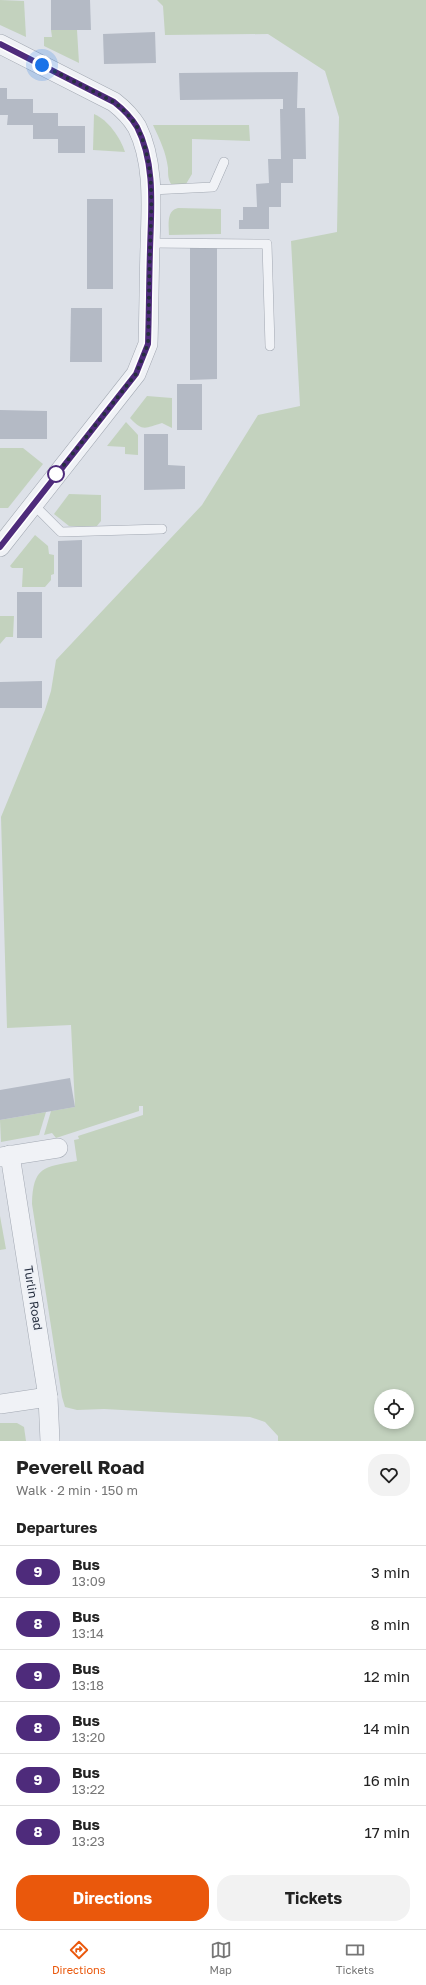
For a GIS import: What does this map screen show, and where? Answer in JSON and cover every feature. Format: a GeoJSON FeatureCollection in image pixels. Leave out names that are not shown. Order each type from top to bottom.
{"type":"FeatureCollection","features":[{"type":"Feature","properties":{"kind":"street"},"geometry":{"type":"LineString","coordinates":[[0,44],[114,102],[123,109],[136,126],[142,140],[151,190],[148,344],[142,362],[136,374],[0,545]]}},
{"type":"Feature","properties":{"kind":"street"},"geometry":{"type":"LineString","coordinates":[[5,1156],[58,1148]]}},
{"type":"Feature","properties":{"kind":"street","name":"Turlin Road"},"geometry":{"type":"LineString","coordinates":[[5,1156],[48,1397],[50,1441]]}},
{"type":"Feature","properties":{"kind":"street"},"geometry":{"type":"LineString","coordinates":[[0,1404],[48,1397]]}},
{"type":"Feature","properties":{"kind":"lane"},"geometry":{"type":"LineString","coordinates":[[151,190],[213,187],[224,162]]}},
{"type":"Feature","properties":{"kind":"lane"},"geometry":{"type":"LineString","coordinates":[[150,243],[268,244],[270,346]]}},
{"type":"Feature","properties":{"kind":"lane"},"geometry":{"type":"LineString","coordinates":[[33,504],[61,532],[162,529]]}},
{"type":"Feature","properties":{"kind":"green space"},"geometry":{"type":"Polygon","coordinates":[[[0,0],[24,1],[26,37],[0,25],[0,0]]]}},
{"type":"Feature","properties":{"kind":"green space"},"geometry":{"type":"Polygon","coordinates":[[[157,0],[426,0],[426,1441],[278,1441],[278,1436],[265,1422],[250,1417],[104,1409],[77,1410],[65,1407],[62,1397],[32,1204],[35,1182],[42,1170],[56,1165],[77,1161],[74,1140],[79,1139],[78,1136],[143,1115],[143,1106],[139,1106],[139,1111],[56,1138],[52,1133],[44,1135],[51,1111],[75,1107],[71,1025],[7,1028],[1,817],[45,710],[51,691],[56,660],[202,505],[258,415],[300,406],[291,241],[337,232],[339,117],[325,71],[268,34],[165,35],[163,6],[157,0]]]}},
{"type":"Feature","properties":{"kind":"green space"},"geometry":{"type":"Polygon","coordinates":[[[51,30],[77,30],[79,63],[44,46],[44,37],[52,37],[51,30]]]}},
{"type":"Feature","properties":{"kind":"green space"},"geometry":{"type":"Polygon","coordinates":[[[94,114],[109,125],[120,141],[125,152],[93,150],[94,114]]]}},
{"type":"Feature","properties":{"kind":"green space"},"geometry":{"type":"Polygon","coordinates":[[[153,125],[249,125],[250,141],[192,139],[192,174],[186,184],[171,184],[164,151],[153,125]]]}},
{"type":"Feature","properties":{"kind":"green space"},"geometry":{"type":"Polygon","coordinates":[[[178,208],[221,209],[221,234],[169,235],[170,215],[178,208]]]}},
{"type":"Feature","properties":{"kind":"green space"},"geometry":{"type":"Polygon","coordinates":[[[147,396],[172,398],[172,428],[162,423],[144,428],[130,418],[147,396]]]}},
{"type":"Feature","properties":{"kind":"green space"},"geometry":{"type":"Polygon","coordinates":[[[126,422],[138,435],[138,455],[125,454],[125,447],[107,446],[126,422]]]}},
{"type":"Feature","properties":{"kind":"green space"},"geometry":{"type":"Polygon","coordinates":[[[0,448],[23,448],[43,464],[8,508],[0,508],[0,448]]]}},
{"type":"Feature","properties":{"kind":"green space"},"geometry":{"type":"Polygon","coordinates":[[[69,494],[101,495],[101,521],[96,527],[69,526],[54,514],[69,494]]]}},
{"type":"Feature","properties":{"kind":"green space"},"geometry":{"type":"Polygon","coordinates":[[[35,535],[48,546],[49,554],[54,555],[54,574],[51,575],[51,580],[45,587],[22,587],[23,568],[12,568],[10,566],[35,535]]]}},
{"type":"Feature","properties":{"kind":"green space"},"geometry":{"type":"Polygon","coordinates":[[[0,616],[14,616],[13,637],[6,637],[0,644],[0,616]]]}},
{"type":"Feature","properties":{"kind":"green space"},"geometry":{"type":"Polygon","coordinates":[[[46,1112],[39,1135],[1,1142],[0,1120],[46,1112]]]}},
{"type":"Feature","properties":{"kind":"green space"},"geometry":{"type":"Polygon","coordinates":[[[0,1216],[6,1249],[0,1250],[0,1216]]]}},
{"type":"Feature","properties":{"kind":"green space"},"geometry":{"type":"Polygon","coordinates":[[[0,1423],[17,1423],[24,1427],[26,1441],[0,1441],[0,1423]]]}},
{"type":"Feature","properties":{"kind":"building"},"geometry":{"type":"Polygon","coordinates":[[[51,0],[90,0],[91,30],[51,30],[51,0]]]}},
{"type":"Feature","properties":{"kind":"building"},"geometry":{"type":"Polygon","coordinates":[[[155,32],[156,63],[104,64],[103,34],[155,32]]]}},
{"type":"Feature","properties":{"kind":"building"},"geometry":{"type":"Polygon","coordinates":[[[298,72],[297,108],[305,108],[306,159],[293,159],[293,183],[281,183],[281,207],[269,207],[269,229],[239,229],[239,220],[243,220],[243,207],[257,207],[256,184],[269,183],[268,159],[281,159],[280,109],[283,109],[283,99],[180,100],[179,73],[298,72]]]}},
{"type":"Feature","properties":{"kind":"building"},"geometry":{"type":"Polygon","coordinates":[[[0,88],[7,88],[7,99],[33,99],[33,113],[58,113],[58,126],[85,126],[85,153],[58,153],[58,139],[33,139],[33,125],[7,125],[8,115],[0,115],[0,88]]]}},
{"type":"Feature","properties":{"kind":"building"},"geometry":{"type":"Polygon","coordinates":[[[87,199],[113,199],[113,289],[87,289],[87,199]]]}},
{"type":"Feature","properties":{"kind":"building"},"geometry":{"type":"Polygon","coordinates":[[[190,245],[217,245],[217,379],[190,380],[190,245]]]}},
{"type":"Feature","properties":{"kind":"building"},"geometry":{"type":"Polygon","coordinates":[[[71,308],[102,308],[102,362],[70,362],[71,308]]]}},
{"type":"Feature","properties":{"kind":"building"},"geometry":{"type":"Polygon","coordinates":[[[177,384],[202,384],[202,430],[177,430],[177,384]]]}},
{"type":"Feature","properties":{"kind":"building"},"geometry":{"type":"Polygon","coordinates":[[[0,410],[47,411],[47,439],[0,439],[0,410]]]}},
{"type":"Feature","properties":{"kind":"building"},"geometry":{"type":"Polygon","coordinates":[[[144,434],[168,434],[168,465],[185,466],[185,489],[144,490],[144,434]]]}},
{"type":"Feature","properties":{"kind":"building"},"geometry":{"type":"Polygon","coordinates":[[[82,540],[82,587],[58,587],[58,541],[82,540]]]}},
{"type":"Feature","properties":{"kind":"building"},"geometry":{"type":"Polygon","coordinates":[[[17,592],[42,592],[42,638],[17,638],[17,592]]]}},
{"type":"Feature","properties":{"kind":"building"},"geometry":{"type":"Polygon","coordinates":[[[42,681],[42,708],[0,708],[0,682],[42,681]]]}},
{"type":"Feature","properties":{"kind":"building"},"geometry":{"type":"Polygon","coordinates":[[[70,1078],[75,1107],[0,1120],[0,1090],[70,1078]]]}},
{"type":"Feature","properties":{"kind":"bus line","name":"9"},"geometry":{"type":"LineString","coordinates":[[0,44],[114,102],[123,109],[132,119],[140,134],[144,146],[151,190],[148,344],[142,362],[136,374],[0,547]]}},
{"type":"Feature","properties":{"kind":"route"},"geometry":{"type":"LineString","coordinates":[[42,65],[114,102],[132,119],[140,134],[144,146],[151,190],[148,344],[142,362],[136,374],[52,480],[56,474]]}}]}
